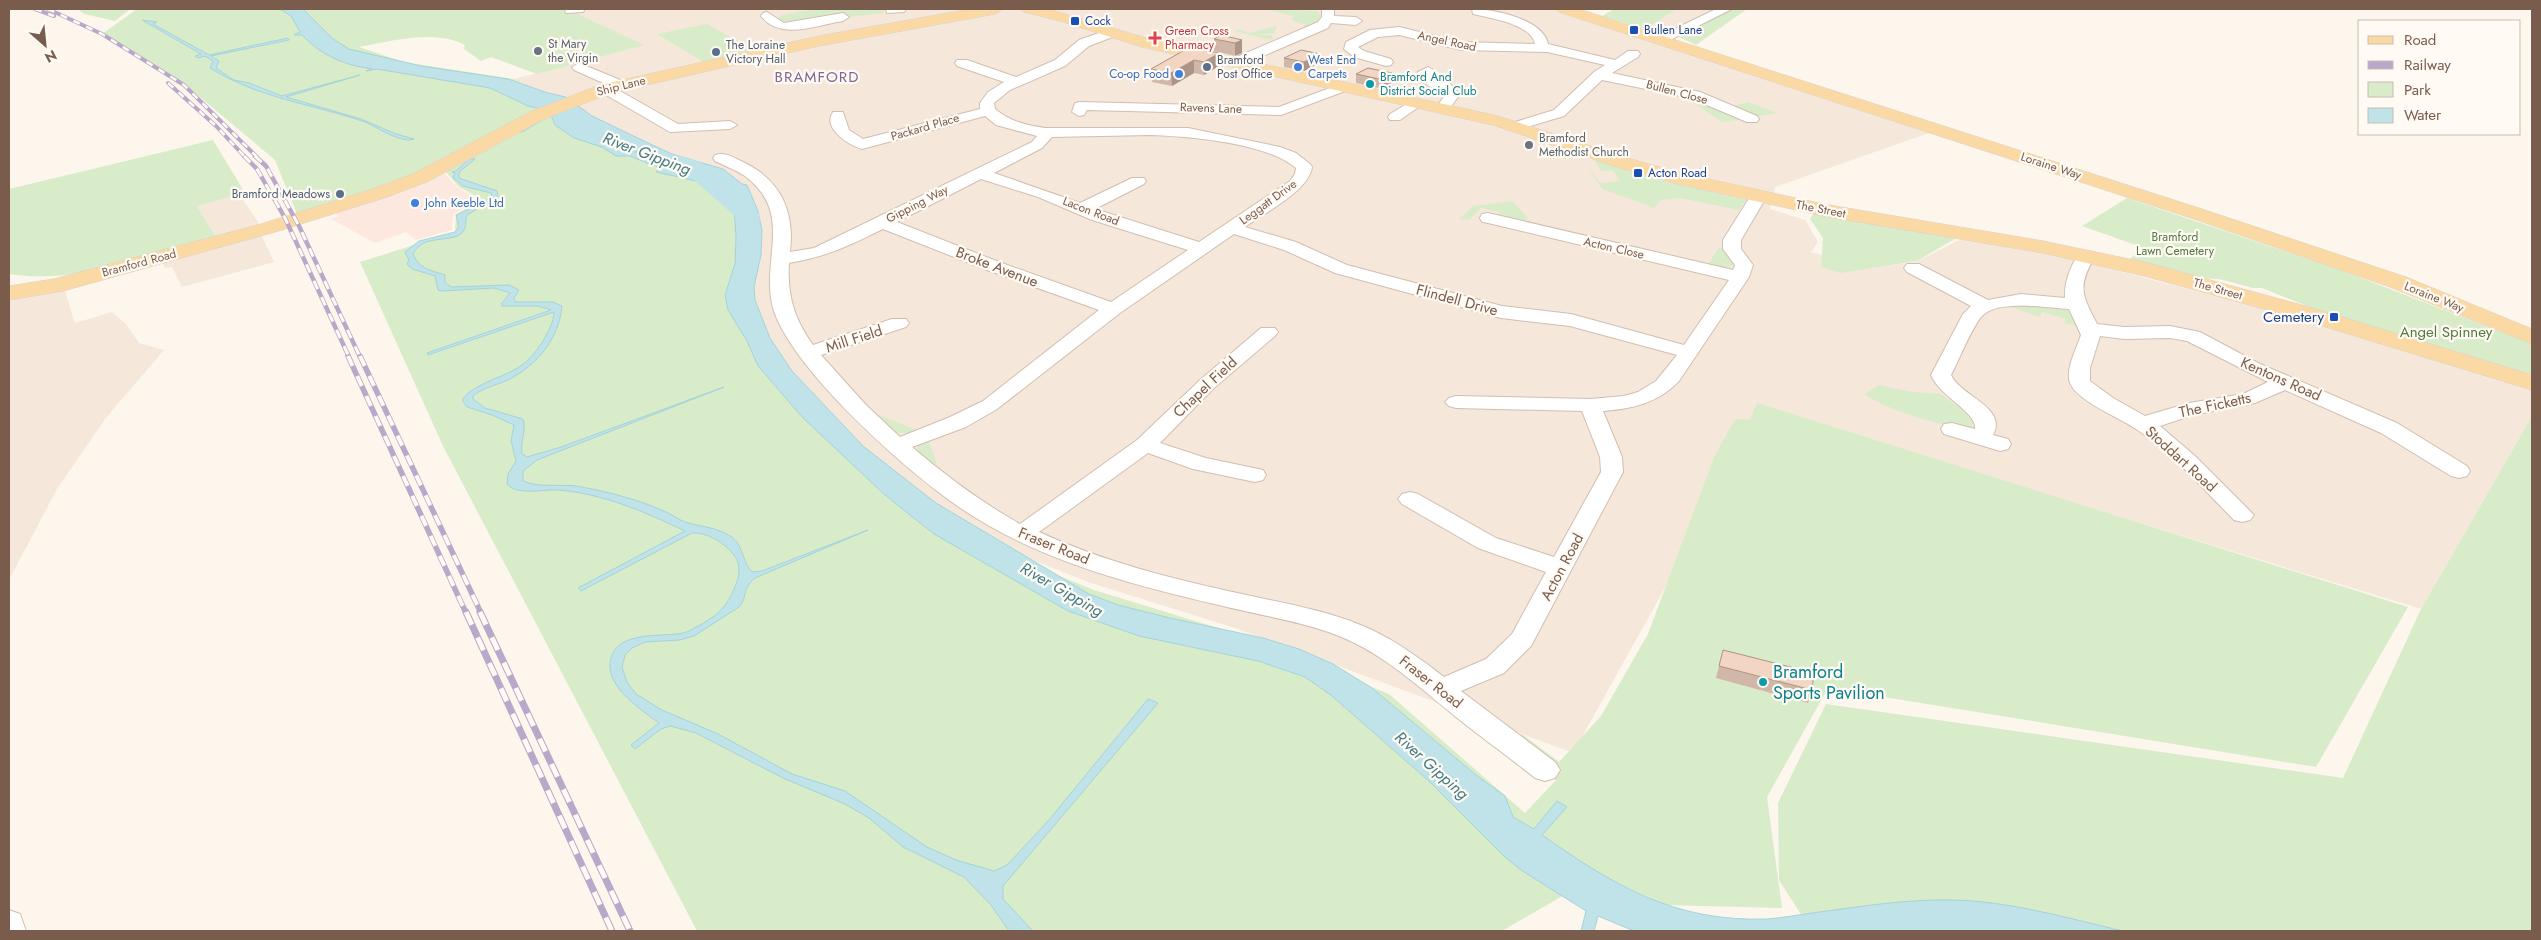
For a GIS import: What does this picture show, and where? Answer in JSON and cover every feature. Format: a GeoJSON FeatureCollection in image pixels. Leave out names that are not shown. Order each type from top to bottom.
{"type":"FeatureCollection","features":[{"type":"Feature","properties":{"kind":"main road","name":"Ship Lane"},"geometry":{"type":"LineString","coordinates":[[268,228],[380,193],[422,177],[538,116],[575,100],[613,87],[819,41],[996,9]]}},
{"type":"Feature","properties":{"kind":"main road","name":"The Street"},"geometry":{"type":"LineString","coordinates":[[1030,9],[1064,17],[1110,33],[1517,126],[1651,172],[1858,217],[2086,256],[2173,276],[2293,310],[2532,383]]}},
{"type":"Feature","properties":{"kind":"main road","name":"Loraine Way"},"geometry":{"type":"LineString","coordinates":[[1564,9],[2198,214],[2398,282],[2532,337]]}},
{"type":"Feature","properties":{"kind":"main road","name":"Bramford Road"},"geometry":{"type":"LineString","coordinates":[[9,293],[55,286],[268,228]]}},
{"type":"Feature","properties":{"kind":"street"},"geometry":{"type":"LineString","coordinates":[[1661,40],[1726,9]]}},
{"type":"Feature","properties":{"kind":"street"},"geometry":{"type":"LineString","coordinates":[[1477,10],[1533,30],[1541,37],[1542,48]]}},
{"type":"Feature","properties":{"kind":"street"},"geometry":{"type":"LineString","coordinates":[[783,13],[761,18],[784,27],[842,17]]}},
{"type":"Feature","properties":{"kind":"street"},"geometry":{"type":"LineString","coordinates":[[1236,63],[1277,43],[1316,28],[1328,14],[1356,20]]}},
{"type":"Feature","properties":{"kind":"street","name":"Angel Road"},"geometry":{"type":"LineString","coordinates":[[1386,62],[1355,53],[1351,49],[1351,45],[1375,34],[1394,31],[1469,47],[1542,48],[1616,64]]}},
{"type":"Feature","properties":{"kind":"street"},"geometry":{"type":"LineString","coordinates":[[988,111],[986,106],[993,95],[1016,82],[1060,63],[1084,43],[1110,33]]}},
{"type":"Feature","properties":{"kind":"street"},"geometry":{"type":"LineString","coordinates":[[1517,126],[1559,113],[1599,75],[1633,54]]}},
{"type":"Feature","properties":{"kind":"street"},"geometry":{"type":"LineString","coordinates":[[962,64],[1016,82]]}},
{"type":"Feature","properties":{"kind":"street"},"geometry":{"type":"LineString","coordinates":[[579,66],[676,129],[720,129]]}},
{"type":"Feature","properties":{"kind":"street"},"geometry":{"type":"LineString","coordinates":[[1428,71],[1423,75],[1424,79],[1447,83],[1452,92],[1453,96],[1443,108]]}},
{"type":"Feature","properties":{"kind":"street","name":"Bullen Close"},"geometry":{"type":"LineString","coordinates":[[1599,75],[1686,92],[1718,103],[1752,119]]}},
{"type":"Feature","properties":{"kind":"street","name":"Ravens Lane"},"geometry":{"type":"LineString","coordinates":[[1079,112],[1080,106],[1141,106],[1281,112],[1343,87]]}},
{"type":"Feature","properties":{"kind":"street"},"geometry":{"type":"LineString","coordinates":[[1395,117],[1415,103]]}},
{"type":"Feature","properties":{"kind":"street","name":"Leggatt Drive"},"geometry":{"type":"LineString","coordinates":[[898,445],[958,422],[990,405],[1113,309],[1296,184],[1303,175],[1304,167],[1296,159],[1281,151],[1262,146],[1170,131],[1045,133],[1003,123],[988,111]]}},
{"type":"Feature","properties":{"kind":"street","name":"Packard Place"},"geometry":{"type":"LineString","coordinates":[[838,115],[840,128],[844,134],[867,148],[988,111]]}},
{"type":"Feature","properties":{"kind":"street","name":"Gipping Way"},"geometry":{"type":"LineString","coordinates":[[780,259],[817,254],[1037,145],[1044,138],[1045,133]]}},
{"type":"Feature","properties":{"kind":"street","name":"Fraser Road"},"geometry":{"type":"LineString","coordinates":[[721,158],[753,175],[778,203],[784,224],[779,283],[781,301],[787,319],[809,353],[872,421],[970,506],[1021,534],[1125,573],[1349,630],[1392,652],[1545,770]]}},
{"type":"Feature","properties":{"kind":"street","name":"Lacon Road"},"geometry":{"type":"LineString","coordinates":[[979,173],[1202,250]]}},
{"type":"Feature","properties":{"kind":"street"},"geometry":{"type":"LineString","coordinates":[[1081,209],[1138,181]]}},
{"type":"Feature","properties":{"kind":"street"},"geometry":{"type":"LineString","coordinates":[[1456,402],[1590,405],[1630,402],[1658,391],[1672,377],[1740,277],[1744,265],[1732,249],[1732,240],[1759,196]]}},
{"type":"Feature","properties":{"kind":"street","name":"Acton Close"},"geometry":{"type":"LineString","coordinates":[[1488,218],[1740,277]]}},
{"type":"Feature","properties":{"kind":"street","name":"Broke Avenue"},"geometry":{"type":"LineString","coordinates":[[882,222],[993,266],[1113,309]]}},
{"type":"Feature","properties":{"kind":"street","name":"Flindell Drive"},"geometry":{"type":"LineString","coordinates":[[1231,228],[1290,246],[1340,269],[1501,312],[1571,320],[1688,352]]}},
{"type":"Feature","properties":{"kind":"street"},"geometry":{"type":"LineString","coordinates":[[2086,256],[2075,286],[2075,304],[2090,329]]}},
{"type":"Feature","properties":{"kind":"street"},"geometry":{"type":"LineString","coordinates":[[1913,268],[1986,306]]}},
{"type":"Feature","properties":{"kind":"street"},"geometry":{"type":"LineString","coordinates":[[1952,430],[1990,441],[1984,418],[1948,389],[1941,374],[1973,314],[1986,306],[2021,300],[2075,304]]}},
{"type":"Feature","properties":{"kind":"street","name":"Mill Field"},"geometry":{"type":"LineString","coordinates":[[809,353],[899,323]]}},
{"type":"Feature","properties":{"kind":"street","name":"Kentons Road"},"geometry":{"type":"LineString","coordinates":[[2090,329],[2124,333],[2170,332],[2188,334],[2284,382],[2388,428],[2459,471]]}},
{"type":"Feature","properties":{"kind":"street","name":"Stoddart Road"},"geometry":{"type":"LineString","coordinates":[[2090,329],[2091,340],[2080,368],[2080,382],[2096,397],[2143,424],[2171,446],[2242,515]]}},
{"type":"Feature","properties":{"kind":"street","name":"Chapel Field"},"geometry":{"type":"LineString","coordinates":[[1021,534],[1145,445],[1213,379],[1268,332]]}},
{"type":"Feature","properties":{"kind":"street","name":"The Ficketts"},"geometry":{"type":"LineString","coordinates":[[2143,424],[2189,409],[2248,399],[2284,382]]}},
{"type":"Feature","properties":{"kind":"street","name":"Acton Road"},"geometry":{"type":"LineString","coordinates":[[1442,689],[1494,666],[1515,649],[1522,640],[1612,472],[1611,457],[1590,405]]}},
{"type":"Feature","properties":{"kind":"street"},"geometry":{"type":"LineString","coordinates":[[1145,445],[1201,464],[1255,475]]}},
{"type":"Feature","properties":{"kind":"street"},"geometry":{"type":"LineString","coordinates":[[1410,499],[1486,543],[1561,568]]}},
{"type":"Feature","properties":{"kind":"street"},"geometry":{"type":"LineString","coordinates":[[9,924],[10,931]]}},
{"type":"Feature","properties":{"kind":"shaded area"},"geometry":{"type":"Polygon","coordinates":[[[578,9],[1564,9],[1934,128],[1929,133],[1775,187],[1770,209],[1805,220],[1818,242],[1811,252],[1829,257],[1840,272],[1916,262],[1963,238],[2039,250],[2336,328],[2532,390],[2532,416],[2421,609],[1765,408],[1573,753],[1238,629],[1088,582],[968,534],[804,401],[741,303],[744,216],[693,167],[514,79],[643,45],[571,12],[578,9]]]}},
{"type":"Feature","properties":{"kind":"shaded area"},"geometry":{"type":"Polygon","coordinates":[[[1677,9],[1719,9],[1667,33],[1645,29],[1677,9]]]}},
{"type":"Feature","properties":{"kind":"shaded area","name":"John Keeble Ltd"},"geometry":{"type":"Polygon","coordinates":[[[444,173],[457,187],[478,199],[453,215],[452,230],[416,240],[406,232],[375,243],[331,219],[339,216],[332,212],[444,173]]]}},
{"type":"Feature","properties":{"kind":"shaded area"},"geometry":{"type":"Polygon","coordinates":[[[239,194],[260,225],[216,237],[197,206],[239,194]]]}},
{"type":"Feature","properties":{"kind":"shaded area"},"geometry":{"type":"Polygon","coordinates":[[[261,234],[274,262],[182,287],[172,267],[165,268],[161,260],[261,234]]]}},
{"type":"Feature","properties":{"kind":"shaded area"},"geometry":{"type":"Polygon","coordinates":[[[64,288],[75,323],[112,312],[126,324],[139,343],[164,350],[105,419],[57,489],[9,580],[9,293],[64,288]]]}},
{"type":"Feature","properties":{"kind":"green space"},"geometry":{"type":"Polygon","coordinates":[[[78,9],[130,9],[115,21],[84,14],[78,9]]]}},
{"type":"Feature","properties":{"kind":"green space"},"geometry":{"type":"Polygon","coordinates":[[[137,9],[294,9],[317,35],[334,40],[303,9],[567,9],[644,45],[537,74],[491,57],[481,61],[464,49],[465,45],[453,40],[440,38],[413,38],[359,47],[404,62],[514,79],[562,102],[410,182],[299,219],[275,160],[189,88],[102,34],[137,9]]]}},
{"type":"Feature","properties":{"kind":"green space"},"geometry":{"type":"Polygon","coordinates":[[[815,9],[892,9],[882,11],[884,13],[787,25],[775,20],[782,15],[815,9]]]}},
{"type":"Feature","properties":{"kind":"green space"},"geometry":{"type":"Polygon","coordinates":[[[1266,9],[1318,11],[1321,16],[1317,23],[1299,31],[1296,30],[1305,28],[1304,26],[1306,25],[1290,19],[1295,17],[1266,9]]]}},
{"type":"Feature","properties":{"kind":"green space"},"geometry":{"type":"Polygon","coordinates":[[[1614,9],[1677,9],[1645,29],[1602,16],[1614,9]]]}},
{"type":"Feature","properties":{"kind":"green space"},"geometry":{"type":"Polygon","coordinates":[[[1732,9],[1747,9],[1696,45],[1677,36],[1732,9]]]}},
{"type":"Feature","properties":{"kind":"green space"},"geometry":{"type":"Polygon","coordinates":[[[707,24],[757,52],[705,63],[657,34],[707,24]]]}},
{"type":"Feature","properties":{"kind":"green space"},"geometry":{"type":"Polygon","coordinates":[[[1277,26],[1274,33],[1255,35],[1272,35],[1273,38],[1270,40],[1235,31],[1239,29],[1249,33],[1277,26]]]}},
{"type":"Feature","properties":{"kind":"green space"},"geometry":{"type":"Polygon","coordinates":[[[1696,97],[1743,119],[1722,122],[1691,101],[1696,97]]]}},
{"type":"Feature","properties":{"kind":"green space"},"geometry":{"type":"Polygon","coordinates":[[[1748,102],[1777,113],[1753,117],[1730,107],[1748,102]]]}},
{"type":"Feature","properties":{"kind":"green space"},"geometry":{"type":"Polygon","coordinates":[[[550,116],[593,135],[688,170],[744,217],[741,303],[804,401],[965,538],[1094,590],[1241,635],[1389,694],[1525,813],[1556,780],[1506,743],[1522,734],[1559,762],[1601,716],[1648,634],[1715,455],[1735,419],[1750,420],[1757,403],[2408,607],[2316,767],[1828,688],[1767,797],[1782,908],[1665,905],[1593,872],[1597,876],[1502,931],[697,931],[443,446],[360,262],[455,232],[456,215],[481,199],[459,187],[446,172],[550,116]]]}},
{"type":"Feature","properties":{"kind":"green space"},"geometry":{"type":"Polygon","coordinates":[[[213,140],[245,193],[197,206],[216,237],[140,260],[87,272],[34,276],[9,274],[9,189],[213,140]]]}},
{"type":"Feature","properties":{"kind":"green space"},"geometry":{"type":"Polygon","coordinates":[[[1598,160],[1651,178],[1746,200],[1739,210],[1680,198],[1661,200],[1654,208],[1602,189],[1585,163],[1600,183],[1620,181],[1612,170],[1601,171],[1595,161],[1598,160]]]}},
{"type":"Feature","properties":{"kind":"green space","name":"Bramford Lawn Cemetery"},"geometry":{"type":"Polygon","coordinates":[[[2127,198],[2346,272],[2532,344],[2532,381],[2352,324],[2262,288],[2253,288],[2219,279],[2192,278],[2128,260],[2144,248],[2082,226],[2127,198]]]}},
{"type":"Feature","properties":{"kind":"green space"},"geometry":{"type":"Polygon","coordinates":[[[1512,201],[1528,218],[1524,224],[1499,217],[1499,212],[1481,208],[1469,220],[1459,219],[1473,206],[1512,201]]]}},
{"type":"Feature","properties":{"kind":"green space"},"geometry":{"type":"Polygon","coordinates":[[[1814,213],[1958,237],[1917,261],[1840,273],[1821,267],[1823,238],[1810,219],[1814,213]]]}},
{"type":"Feature","properties":{"kind":"green space"},"geometry":{"type":"Polygon","coordinates":[[[1719,247],[1725,248],[1734,265],[1723,269],[1707,266],[1719,247]]]}},
{"type":"Feature","properties":{"kind":"green space"},"geometry":{"type":"Polygon","coordinates":[[[2018,305],[2067,309],[2078,326],[2064,323],[2066,319],[2042,312],[2040,317],[2008,306],[2018,305]]]}},
{"type":"Feature","properties":{"kind":"green space"},"geometry":{"type":"Polygon","coordinates":[[[1879,385],[1913,392],[1941,394],[1972,418],[1973,424],[1970,428],[1930,421],[1900,412],[1864,394],[1879,385]]]}},
{"type":"Feature","properties":{"kind":"green space"},"geometry":{"type":"Polygon","coordinates":[[[879,415],[916,430],[917,433],[897,433],[876,417],[879,415]]]}},
{"type":"Feature","properties":{"kind":"green space"},"geometry":{"type":"Polygon","coordinates":[[[2532,416],[2532,931],[2093,931],[1806,922],[1779,880],[1778,803],[1826,704],[2343,778],[2421,609],[2532,416]]]}},
{"type":"Feature","properties":{"kind":"green space"},"geometry":{"type":"Polygon","coordinates":[[[924,440],[929,441],[937,464],[929,466],[917,453],[918,446],[924,440]]]}},
{"type":"Feature","properties":{"kind":"water"},"geometry":{"type":"Polygon","coordinates":[[[280,9],[303,9],[332,38],[349,49],[421,66],[508,79],[548,93],[566,97],[592,116],[672,154],[723,169],[742,184],[747,185],[758,211],[762,231],[761,255],[754,287],[755,300],[770,338],[792,371],[863,446],[936,503],[1089,594],[1118,605],[1263,638],[1299,649],[1333,664],[1372,688],[1476,775],[1505,796],[1513,817],[1534,829],[1557,801],[1567,807],[1542,835],[1621,885],[1674,907],[1703,914],[1734,918],[1773,919],[1882,904],[1952,900],[1995,903],[2123,931],[1634,931],[1598,916],[1594,931],[1581,931],[1586,911],[1521,870],[1505,857],[1430,782],[1332,696],[1305,677],[1258,661],[1139,636],[1068,611],[934,534],[885,495],[803,418],[758,366],[747,341],[728,310],[725,295],[735,264],[736,236],[734,209],[726,197],[710,184],[656,172],[659,169],[656,167],[671,163],[642,150],[635,152],[660,163],[654,166],[630,156],[616,156],[602,147],[574,138],[555,125],[551,115],[522,132],[516,131],[549,111],[528,106],[490,88],[377,69],[366,71],[372,69],[343,62],[317,49],[302,35],[294,35],[300,32],[291,16],[280,9]]]}},
{"type":"Feature","properties":{"kind":"water"},"geometry":{"type":"Polygon","coordinates":[[[142,20],[157,22],[153,24],[209,55],[288,38],[289,40],[211,56],[219,61],[216,68],[234,80],[249,83],[282,96],[360,75],[286,97],[361,119],[396,134],[414,139],[409,140],[396,137],[365,122],[247,87],[210,68],[213,61],[205,56],[198,58],[195,56],[201,54],[142,20]]]}},
{"type":"Feature","properties":{"kind":"water"},"geometry":{"type":"Polygon","coordinates":[[[469,159],[475,159],[459,172],[459,178],[497,191],[498,196],[467,215],[465,228],[460,234],[424,243],[413,254],[422,266],[445,275],[445,282],[451,287],[509,285],[519,290],[514,298],[515,302],[553,302],[562,306],[560,318],[551,340],[537,359],[519,374],[473,396],[473,399],[485,408],[523,419],[522,454],[527,457],[561,447],[724,387],[537,460],[523,471],[523,481],[542,485],[576,486],[609,493],[654,507],[685,522],[721,531],[736,541],[747,565],[753,572],[762,571],[868,530],[755,578],[748,586],[739,607],[694,636],[680,640],[645,642],[632,648],[625,655],[622,667],[627,682],[636,694],[662,710],[718,734],[792,774],[845,791],[927,847],[956,860],[994,871],[1007,865],[1049,820],[1148,699],[1158,703],[1003,886],[1003,899],[1033,931],[1009,931],[991,905],[964,877],[903,847],[869,818],[845,804],[783,778],[696,733],[670,726],[661,729],[635,749],[631,745],[659,723],[623,694],[616,684],[611,674],[610,664],[613,653],[618,646],[626,641],[645,636],[685,632],[713,617],[726,603],[733,591],[738,578],[738,562],[729,549],[716,540],[709,536],[692,533],[581,591],[578,588],[685,531],[655,517],[592,495],[559,490],[524,491],[511,488],[507,484],[508,474],[516,461],[511,441],[514,425],[467,407],[462,400],[472,390],[516,369],[528,360],[538,349],[547,334],[554,312],[428,355],[427,353],[551,310],[538,306],[502,306],[502,303],[510,293],[494,288],[438,290],[435,276],[412,269],[407,264],[409,260],[405,252],[419,241],[455,232],[459,227],[456,215],[484,202],[492,196],[491,193],[463,186],[453,178],[455,173],[452,172],[456,171],[469,159]]]}},
{"type":"Feature","properties":{"kind":"building"},"geometry":{"type":"Polygon","coordinates":[[[1221,35],[1242,40],[1235,43],[1214,39],[1221,35]]]}},
{"type":"Feature","properties":{"kind":"building"},"geometry":{"type":"Polygon","coordinates":[[[1190,47],[1219,53],[1204,62],[1194,60],[1171,73],[1151,69],[1190,47]]]}},
{"type":"Feature","properties":{"kind":"building"},"geometry":{"type":"Polygon","coordinates":[[[1301,50],[1320,54],[1304,62],[1284,58],[1301,50]]]}},
{"type":"Feature","properties":{"kind":"building"},"geometry":{"type":"Polygon","coordinates":[[[1368,68],[1392,73],[1384,80],[1356,74],[1368,68]]]}},
{"type":"Feature","properties":{"kind":"building"},"geometry":{"type":"Polygon","coordinates":[[[1723,650],[1814,673],[1812,690],[1719,666],[1723,650]]]}},
{"type":"Feature","properties":{"kind":"waterway","name":"River Gipping"},"geometry":{"type":"LineString","coordinates":[[679,163],[693,167],[748,215],[748,223]]}},
{"type":"Feature","properties":{"kind":"railway"},"geometry":{"type":"LineString","coordinates":[[35,9],[54,16]]}},
{"type":"Feature","properties":{"kind":"railway"},"geometry":{"type":"LineString","coordinates":[[48,9],[102,34],[184,85],[257,157]]}},
{"type":"Feature","properties":{"kind":"railway"},"geometry":{"type":"LineString","coordinates":[[168,83],[216,126],[245,157]]}},
{"type":"Feature","properties":{"kind":"railway"},"geometry":{"type":"LineString","coordinates":[[255,156],[266,166],[299,226],[360,357]]}},
{"type":"Feature","properties":{"kind":"railway"},"geometry":{"type":"LineString","coordinates":[[245,157],[257,169],[285,218],[349,357]]}},
{"type":"Feature","properties":{"kind":"railway"},"geometry":{"type":"LineString","coordinates":[[348,356],[466,613]]}},
{"type":"Feature","properties":{"kind":"railway"},"geometry":{"type":"LineString","coordinates":[[360,356],[481,613]]}},
{"type":"Feature","properties":{"kind":"railway"},"geometry":{"type":"LineString","coordinates":[[466,612],[612,931]]}},
{"type":"Feature","properties":{"kind":"railway"},"geometry":{"type":"LineString","coordinates":[[480,612],[630,931]]}},
{"type":"Feature","properties":{"kind":"place","name":"Cock"},"geometry":{"type":"Point","coordinates":[1075,21]}},
{"type":"Feature","properties":{"kind":"place","name":"Bullen Lane"},"geometry":{"type":"Point","coordinates":[1634,30]}},
{"type":"Feature","properties":{"kind":"place","name":"Green Cross Pharmacy"},"geometry":{"type":"Point","coordinates":[1155,38]}},
{"type":"Feature","properties":{"kind":"place","name":"St Mary the Virgin"},"geometry":{"type":"Point","coordinates":[538,51]}},
{"type":"Feature","properties":{"kind":"place","name":"The Loraine Victory Hall"},"geometry":{"type":"Point","coordinates":[716,52]}},
{"type":"Feature","properties":{"kind":"place","name":"Bramford Post Office"},"geometry":{"type":"Point","coordinates":[1207,67]}},
{"type":"Feature","properties":{"kind":"place","name":"West End Carpets"},"geometry":{"type":"Point","coordinates":[1298,67]}},
{"type":"Feature","properties":{"kind":"place","name":"Co-op Food"},"geometry":{"type":"Point","coordinates":[1179,74]}},
{"type":"Feature","properties":{"kind":"place","name":"Bramford And District Social Club"},"geometry":{"type":"Point","coordinates":[1370,84]}},
{"type":"Feature","properties":{"kind":"place","name":"Bramford Methodist Church"},"geometry":{"type":"Point","coordinates":[1529,145]}},
{"type":"Feature","properties":{"kind":"place","name":"Acton Road"},"geometry":{"type":"Point","coordinates":[1638,173]}},
{"type":"Feature","properties":{"kind":"place","name":"Bramford Meadows"},"geometry":{"type":"Point","coordinates":[340,194]}},
{"type":"Feature","properties":{"kind":"place","name":"John Keeble Ltd"},"geometry":{"type":"Point","coordinates":[415,203]}},
{"type":"Feature","properties":{"kind":"place","name":"Cemetery"},"geometry":{"type":"Point","coordinates":[2334,317]}},
{"type":"Feature","properties":{"kind":"place","name":"Bramford Sports Pavilion"},"geometry":{"type":"Point","coordinates":[1763,682]}},
{"type":"Feature","properties":{"kind":"district","name":"BRAMFORD"},"geometry":{"type":"Point","coordinates":[817,77]}},
{"type":"Feature","properties":{"kind":"park label","name":"Angel Spinney"},"geometry":{"type":"Point","coordinates":[2446,332]}}]}
